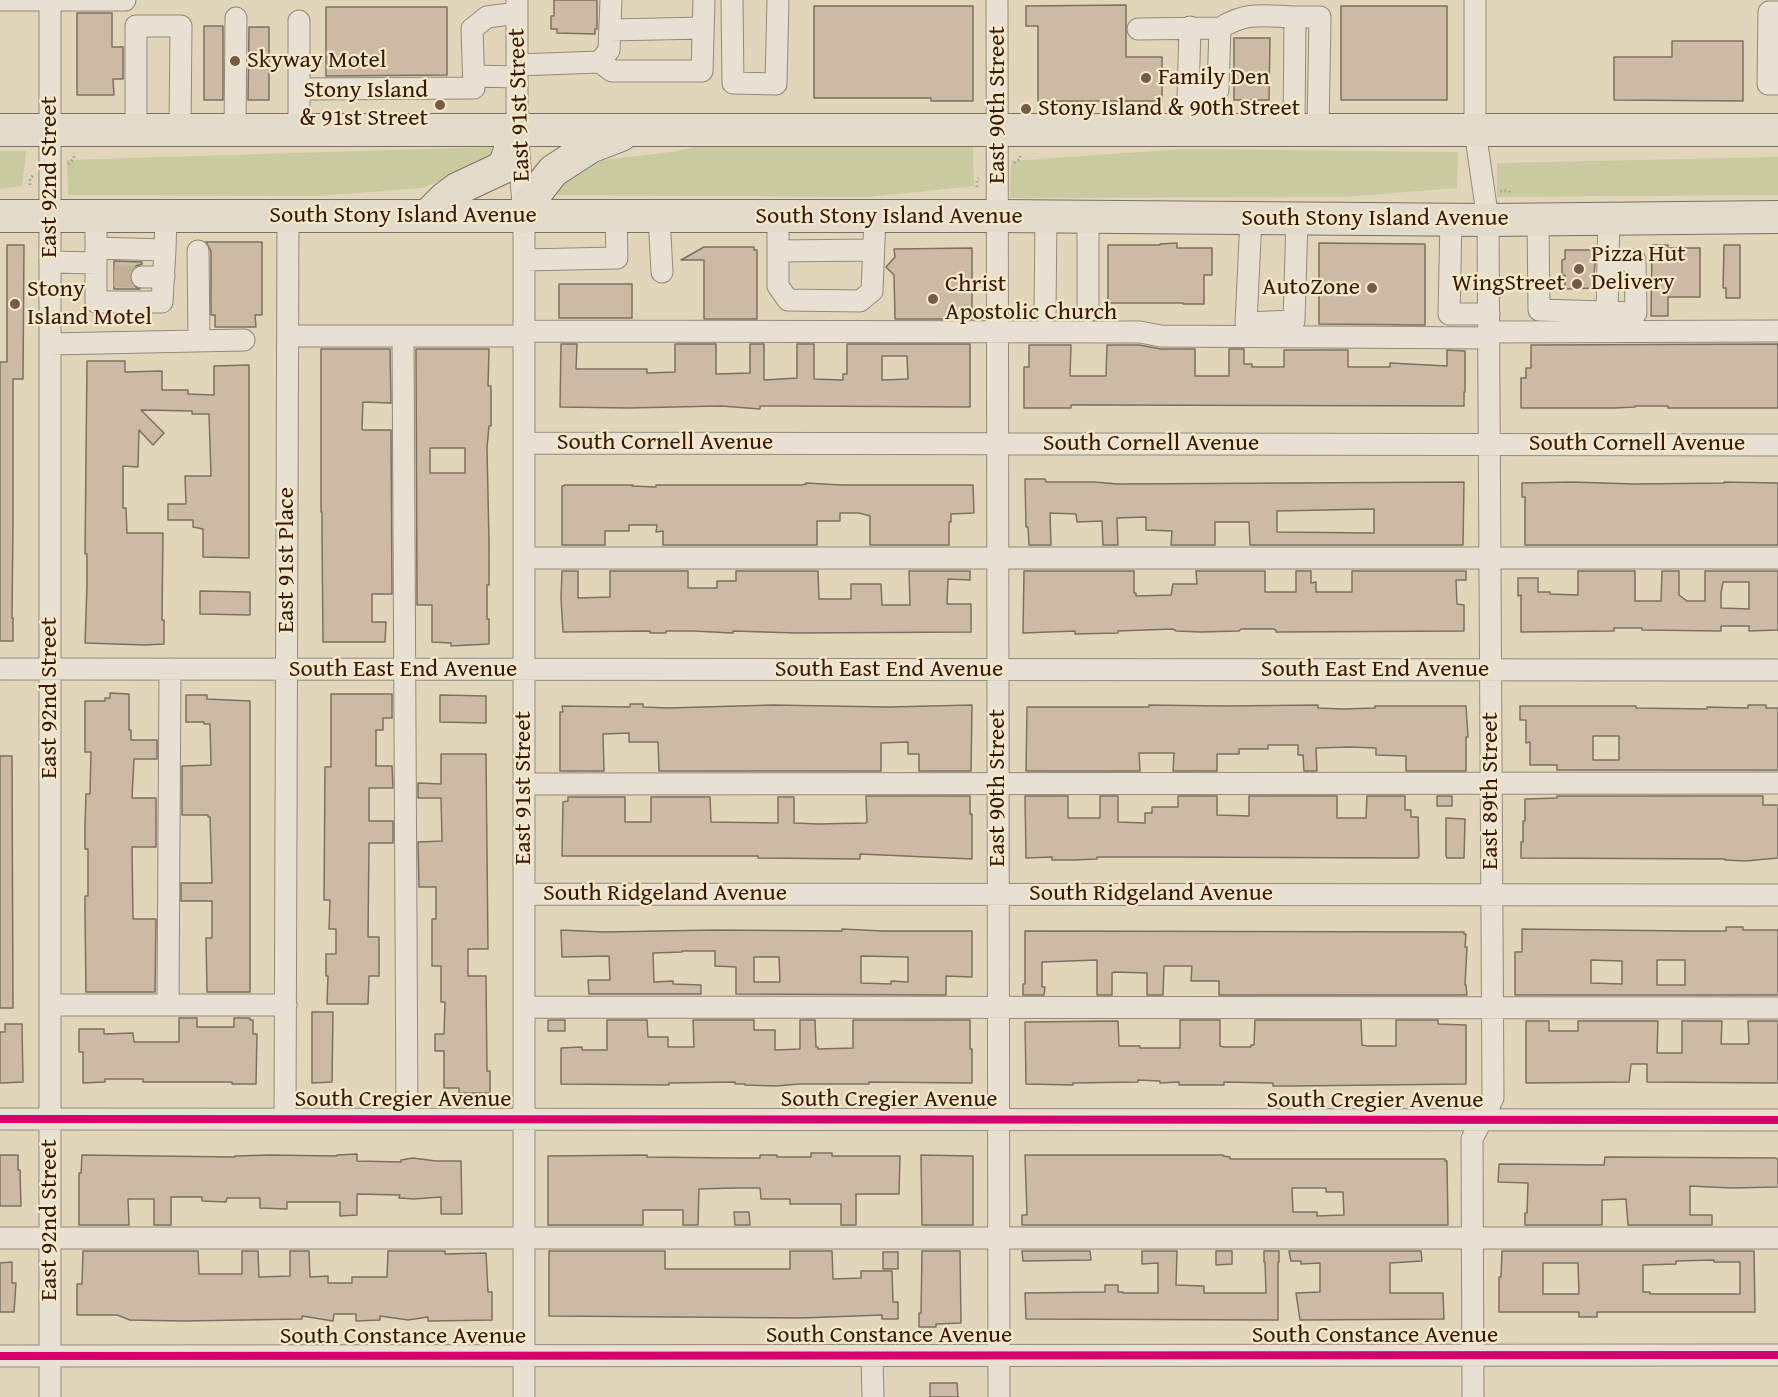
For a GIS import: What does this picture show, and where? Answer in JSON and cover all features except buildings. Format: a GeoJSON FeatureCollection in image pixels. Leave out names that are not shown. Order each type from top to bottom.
{"type":"FeatureCollection","features":[{"type":"Feature","properties":{"kind":"highway"},"geometry":{"type":"LineString","coordinates":[[427,216],[451,193],[504,167],[517,129]]}},
{"type":"Feature","properties":{"kind":"highway"},"geometry":{"type":"LineString","coordinates":[[0,130],[1778,130]]}},
{"type":"Feature","properties":{"kind":"highway"},"geometry":{"type":"LineString","coordinates":[[524,217],[529,202],[553,171],[590,147],[636,130]]}},
{"type":"Feature","properties":{"kind":"highway","name":"South Stony Island Avenue"},"geometry":{"type":"LineString","coordinates":[[0,216],[998,216],[1451,220],[1778,217]]}},
{"type":"Feature","properties":{"kind":"street"},"geometry":{"type":"LineString","coordinates":[[0,0],[125,0]]}},
{"type":"Feature","properties":{"kind":"street","name":"East 92nd Street"},"geometry":{"type":"LineString","coordinates":[[50,0],[50,1397]]}},
{"type":"Feature","properties":{"kind":"street"},"geometry":{"type":"LineString","coordinates":[[600,62],[609,50],[612,0]]}},
{"type":"Feature","properties":{"kind":"street"},"geometry":{"type":"LineString","coordinates":[[474,76],[600,62],[612,71],[702,71],[704,0]]}},
{"type":"Feature","properties":{"kind":"street"},"geometry":{"type":"LineString","coordinates":[[732,0],[733,83],[776,84],[778,0]]}},
{"type":"Feature","properties":{"kind":"street","name":"East 90th Street"},"geometry":{"type":"LineString","coordinates":[[997,0],[999,1397]]}},
{"type":"Feature","properties":{"kind":"street","name":"East 89th Street"},"geometry":{"type":"LineString","coordinates":[[1473,1397],[1472,1139],[1493,1098],[1488,220],[1475,131],[1475,0]]}},
{"type":"Feature","properties":{"kind":"street"},"geometry":{"type":"LineString","coordinates":[[299,89],[474,88],[472,29],[487,17],[517,7]]}},
{"type":"Feature","properties":{"kind":"street","name":"East 91st Street"},"geometry":{"type":"LineString","coordinates":[[517,7],[517,129],[524,217],[524,1397]]}},
{"type":"Feature","properties":{"kind":"street"},"geometry":{"type":"LineString","coordinates":[[1778,12],[1769,12],[1768,84],[1778,84]]}},
{"type":"Feature","properties":{"kind":"street"},"geometry":{"type":"LineString","coordinates":[[1138,29],[1220,28],[1247,16],[1320,17],[1306,130]]}},
{"type":"Feature","properties":{"kind":"street"},"geometry":{"type":"LineString","coordinates":[[235,130],[236,18]]}},
{"type":"Feature","properties":{"kind":"street"},"geometry":{"type":"LineString","coordinates":[[299,21],[299,130]]}},
{"type":"Feature","properties":{"kind":"street"},"geometry":{"type":"LineString","coordinates":[[136,130],[136,26],[181,26],[180,130]]}},
{"type":"Feature","properties":{"kind":"street"},"geometry":{"type":"LineString","coordinates":[[1187,130],[1190,27]]}},
{"type":"Feature","properties":{"kind":"street"},"geometry":{"type":"LineString","coordinates":[[610,30],[703,28]]}},
{"type":"Feature","properties":{"kind":"street"},"geometry":{"type":"LineString","coordinates":[[1188,94],[1218,90],[1220,28]]}},
{"type":"Feature","properties":{"kind":"street"},"geometry":{"type":"LineString","coordinates":[[96,216],[101,266],[96,302],[162,302],[166,216]]}},
{"type":"Feature","properties":{"kind":"street","name":"East 91st Place"},"geometry":{"type":"LineString","coordinates":[[285,1119],[288,216]]}},
{"type":"Feature","properties":{"kind":"street"},"geometry":{"type":"LineString","coordinates":[[524,260],[617,258],[616,217]]}},
{"type":"Feature","properties":{"kind":"street"},"geometry":{"type":"LineString","coordinates":[[659,217],[662,272]]}},
{"type":"Feature","properties":{"kind":"street"},"geometry":{"type":"LineString","coordinates":[[778,217],[778,286],[788,300],[860,301],[872,291],[874,217]]}},
{"type":"Feature","properties":{"kind":"street"},"geometry":{"type":"LineString","coordinates":[[1045,313],[1046,217]]}},
{"type":"Feature","properties":{"kind":"street"},"geometry":{"type":"LineString","coordinates":[[1088,217],[1088,311]]}},
{"type":"Feature","properties":{"kind":"street"},"geometry":{"type":"LineString","coordinates":[[1251,219],[1246,323],[1294,321],[1297,219]]}},
{"type":"Feature","properties":{"kind":"street"},"geometry":{"type":"LineString","coordinates":[[1607,312],[1609,219]]}},
{"type":"Feature","properties":{"kind":"street"},"geometry":{"type":"LineString","coordinates":[[1451,220],[1449,314],[1489,328]]}},
{"type":"Feature","properties":{"kind":"street"},"geometry":{"type":"LineString","coordinates":[[1538,220],[1539,310],[1636,313],[1635,260],[1608,260]]}},
{"type":"Feature","properties":{"kind":"street"},"geometry":{"type":"LineString","coordinates":[[50,262],[101,266],[165,250]]}},
{"type":"Feature","properties":{"kind":"street"},"geometry":{"type":"LineString","coordinates":[[778,251],[873,250]]}},
{"type":"Feature","properties":{"kind":"street"},"geometry":{"type":"LineString","coordinates":[[198,251],[199,341]]}},
{"type":"Feature","properties":{"kind":"street"},"geometry":{"type":"LineString","coordinates":[[142,277],[164,277]]}},
{"type":"Feature","properties":{"kind":"street"},"geometry":{"type":"LineString","coordinates":[[288,336],[997,332],[1140,332],[1173,336],[1489,328],[1778,331]]}},
{"type":"Feature","properties":{"kind":"street"},"geometry":{"type":"LineString","coordinates":[[404,336],[407,1119]]}},
{"type":"Feature","properties":{"kind":"street"},"geometry":{"type":"LineString","coordinates":[[50,344],[244,340]]}},
{"type":"Feature","properties":{"kind":"street","name":"South Cornell Avenue"},"geometry":{"type":"LineString","coordinates":[[524,443],[1778,444]]}},
{"type":"Feature","properties":{"kind":"street"},"geometry":{"type":"LineString","coordinates":[[524,558],[1778,558]]}},
{"type":"Feature","properties":{"kind":"street","name":"South East End Avenue"},"geometry":{"type":"LineString","coordinates":[[0,669],[1778,670]]}},
{"type":"Feature","properties":{"kind":"street"},"geometry":{"type":"LineString","coordinates":[[168,1005],[170,669]]}},
{"type":"Feature","properties":{"kind":"street"},"geometry":{"type":"LineString","coordinates":[[524,784],[1778,783]]}},
{"type":"Feature","properties":{"kind":"street","name":"South Ridgeland Avenue"},"geometry":{"type":"LineString","coordinates":[[524,894],[1778,895]]}},
{"type":"Feature","properties":{"kind":"street"},"geometry":{"type":"LineString","coordinates":[[50,1005],[286,1005]]}},
{"type":"Feature","properties":{"kind":"street"},"geometry":{"type":"LineString","coordinates":[[524,1007],[1778,1008]]}},
{"type":"Feature","properties":{"kind":"street","name":"South Cregier Avenue"},"geometry":{"type":"LineString","coordinates":[[0,1119],[1778,1120]]}},
{"type":"Feature","properties":{"kind":"street"},"geometry":{"type":"LineString","coordinates":[[0,1238],[1778,1238]]}},
{"type":"Feature","properties":{"kind":"street","name":"South Constance Avenue"},"geometry":{"type":"LineString","coordinates":[[0,1356],[1778,1355]]}},
{"type":"Feature","properties":{"kind":"street"},"geometry":{"type":"LineString","coordinates":[[872,1356],[873,1397]]}},
{"type":"Feature","properties":{"kind":"green space"},"geometry":{"type":"Polygon","coordinates":[[[708,144],[973,145],[974,186],[869,197],[552,195],[551,182],[594,161],[673,152],[708,144]]]}},
{"type":"Feature","properties":{"kind":"green space"},"geometry":{"type":"Polygon","coordinates":[[[491,147],[492,159],[423,188],[318,196],[68,195],[67,160],[491,147]]]}},
{"type":"Feature","properties":{"kind":"green space"},"geometry":{"type":"Polygon","coordinates":[[[1184,149],[1458,152],[1457,188],[1344,197],[1010,198],[1011,161],[1184,149]]]}},
{"type":"Feature","properties":{"kind":"green space"},"geometry":{"type":"Polygon","coordinates":[[[0,151],[26,151],[22,186],[0,189],[0,151]]]}},
{"type":"Feature","properties":{"kind":"green space"},"geometry":{"type":"Polygon","coordinates":[[[1778,157],[1778,195],[1497,197],[1497,163],[1778,157]]]}},
{"type":"Feature","properties":{"kind":"tunnel"},"geometry":{"type":"LineString","coordinates":[[114,276],[142,277]]}},
{"type":"Feature","properties":{"kind":"cycle path"},"geometry":{"type":"LineString","coordinates":[[0,1119],[1778,1120]]}},
{"type":"Feature","properties":{"kind":"cycle path"},"geometry":{"type":"LineString","coordinates":[[0,1356],[1778,1355]]}},
{"type":"Feature","properties":{"kind":"place","name":"Skyway Motel"},"geometry":{"type":"Point","coordinates":[235,61]}},
{"type":"Feature","properties":{"kind":"place","name":"Family Den"},"geometry":{"type":"Point","coordinates":[1146,78]}},
{"type":"Feature","properties":{"kind":"place","name":"Stony Island & 91st Street"},"geometry":{"type":"Point","coordinates":[440,105]}},
{"type":"Feature","properties":{"kind":"place","name":"Stony Island & 90th Street"},"geometry":{"type":"Point","coordinates":[1026,109]}},
{"type":"Feature","properties":{"kind":"place","name":"Pizza Hut Delivery"},"geometry":{"type":"Point","coordinates":[1579,269]}},
{"type":"Feature","properties":{"kind":"place","name":"WingStreet"},"geometry":{"type":"Point","coordinates":[1577,284]}},
{"type":"Feature","properties":{"kind":"place","name":"AutoZone"},"geometry":{"type":"Point","coordinates":[1372,288]}},
{"type":"Feature","properties":{"kind":"place","name":"Christ Apostolic Church"},"geometry":{"type":"Point","coordinates":[933,299]}},
{"type":"Feature","properties":{"kind":"place","name":"Stony Island Motel"},"geometry":{"type":"Point","coordinates":[15,304]}}]}
